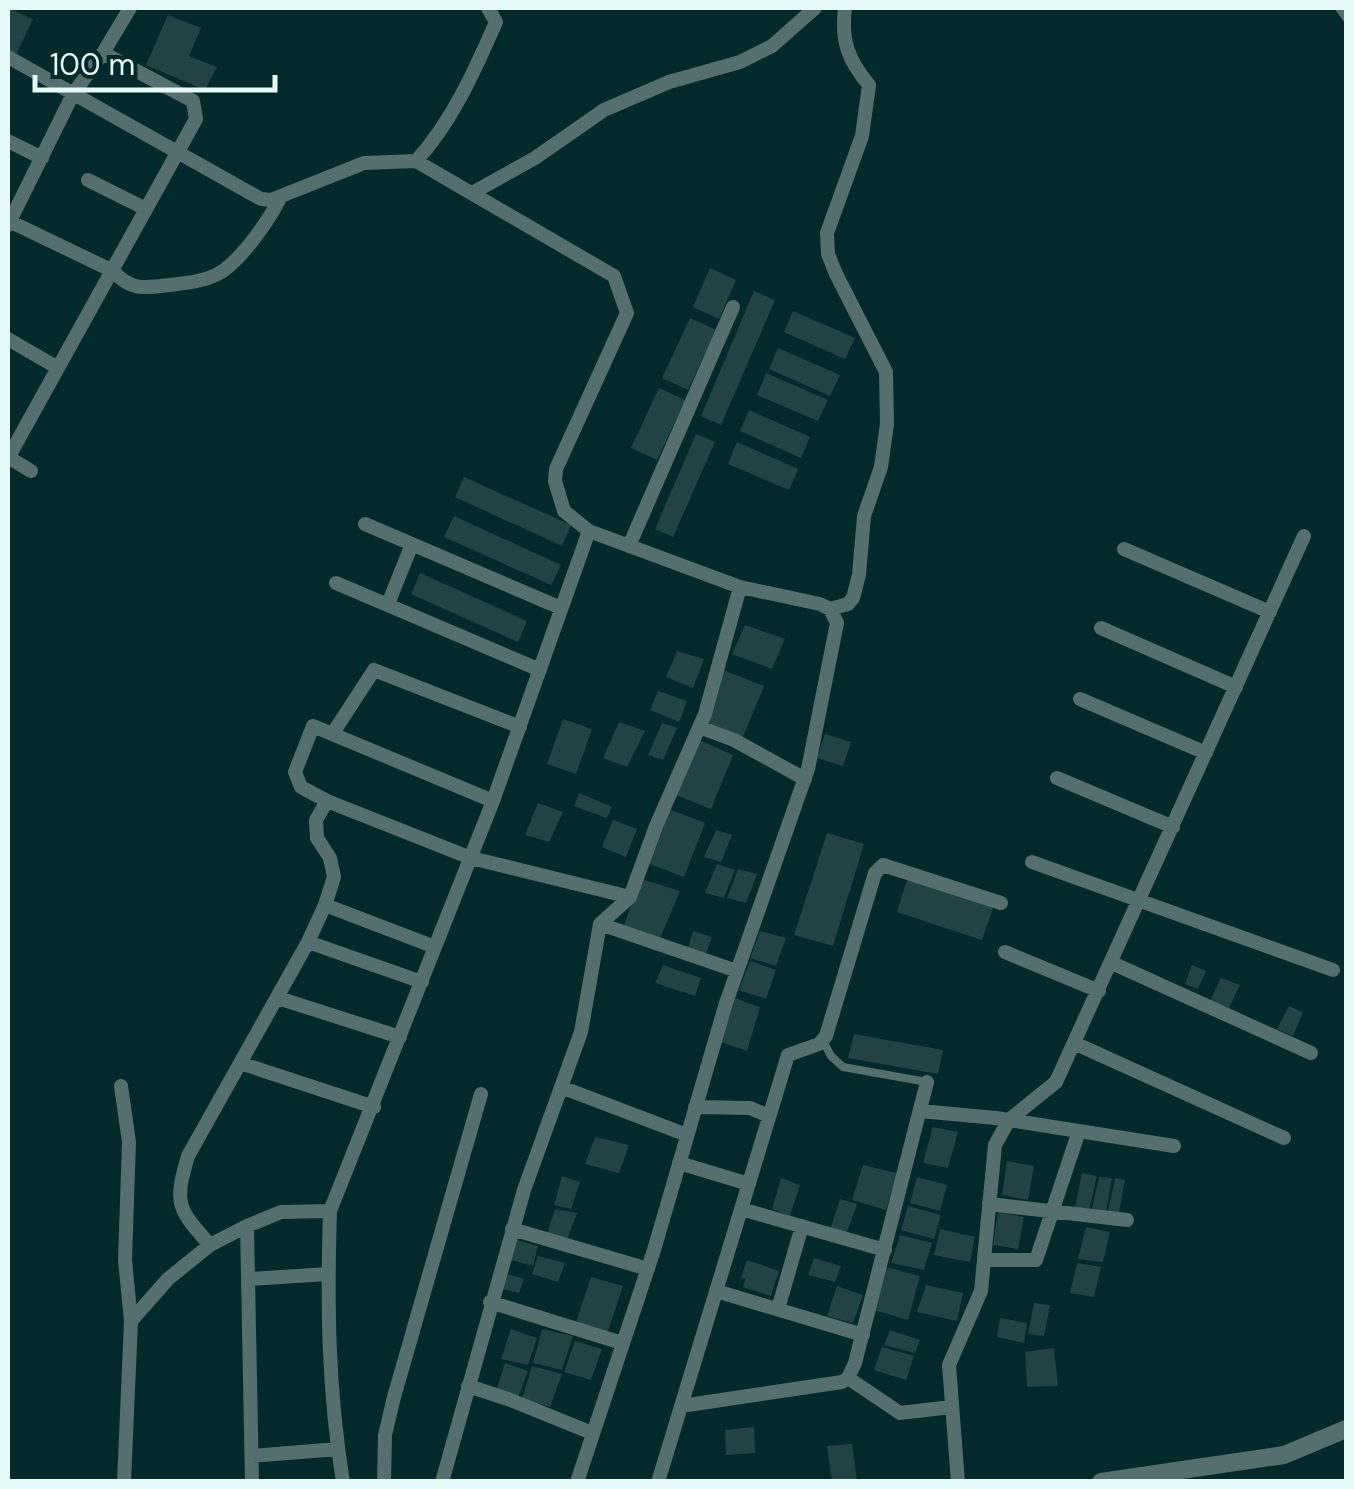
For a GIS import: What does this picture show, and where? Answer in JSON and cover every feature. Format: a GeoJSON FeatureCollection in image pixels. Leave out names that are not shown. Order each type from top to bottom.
{"type":"FeatureCollection","features":[{"type":"Feature","properties":{"kind":"street"},"geometry":{"type":"LineString","coordinates":[[130,8],[104,53],[73,94],[8,223],[113,270],[124,283],[140,290],[192,283],[220,274],[272,215],[280,196]]}},
{"type":"Feature","properties":{"kind":"street"},"geometry":{"type":"LineString","coordinates":[[416,161],[436,140],[480,60],[496,22],[488,8]]}},
{"type":"Feature","properties":{"kind":"street"},"geometry":{"type":"LineString","coordinates":[[472,193],[536,158],[604,110],[669,82],[740,62],[772,46],[815,8]]}},
{"type":"Feature","properties":{"kind":"street"},"geometry":{"type":"LineString","coordinates":[[830,610],[848,604],[853,598],[859,576],[864,516],[881,467],[888,400],[886,372],[828,254],[826,233],[868,111],[869,86],[850,62],[843,38],[845,8]]}},
{"type":"Feature","properties":{"kind":"street"},"geometry":{"type":"LineString","coordinates":[[31,470],[8,457],[196,119],[194,101],[104,53]]}},
{"type":"Feature","properties":{"kind":"street"},"geometry":{"type":"LineString","coordinates":[[8,57],[261,198],[271,200],[364,162],[416,161],[614,276],[626,313],[556,469],[554,481],[564,511],[589,531],[740,587],[820,604],[830,610],[837,623],[805,779],[737,972],[648,1269],[578,1482]]}},
{"type":"Feature","properties":{"kind":"street"},"geometry":{"type":"LineString","coordinates":[[8,141],[42,158]]}},
{"type":"Feature","properties":{"kind":"street"},"geometry":{"type":"LineString","coordinates":[[88,180],[146,209]]}},
{"type":"Feature","properties":{"kind":"street"},"geometry":{"type":"LineString","coordinates":[[629,546],[733,307]]}},
{"type":"Feature","properties":{"kind":"street"},"geometry":{"type":"LineString","coordinates":[[8,339],[58,368]]}},
{"type":"Feature","properties":{"kind":"street"},"geometry":{"type":"LineString","coordinates":[[365,524],[562,608]]}},
{"type":"Feature","properties":{"kind":"street"},"geometry":{"type":"LineString","coordinates":[[343,1482],[330,1394],[330,1211],[494,801],[589,531]]}},
{"type":"Feature","properties":{"kind":"street"},"geometry":{"type":"LineString","coordinates":[[958,1482],[949,1365],[978,1300],[995,1145],[1010,1120],[1056,1082],[1304,536]]}},
{"type":"Feature","properties":{"kind":"street"},"geometry":{"type":"LineString","coordinates":[[388,604],[412,544]]}},
{"type":"Feature","properties":{"kind":"street"},"geometry":{"type":"LineString","coordinates":[[1124,549],[1270,612]]}},
{"type":"Feature","properties":{"kind":"street"},"geometry":{"type":"LineString","coordinates":[[336,583],[540,670]]}},
{"type":"Feature","properties":{"kind":"street"},"geometry":{"type":"LineString","coordinates":[[442,1482],[512,1229],[581,1032],[600,924],[630,898],[699,727],[740,587]]}},
{"type":"Feature","properties":{"kind":"street"},"geometry":{"type":"LineString","coordinates":[[1100,628],[1236,687]]}},
{"type":"Feature","properties":{"kind":"street"},"geometry":{"type":"LineString","coordinates":[[333,732],[374,670],[520,727]]}},
{"type":"Feature","properties":{"kind":"street"},"geometry":{"type":"LineString","coordinates":[[1080,700],[1206,754]]}},
{"type":"Feature","properties":{"kind":"street"},"geometry":{"type":"LineString","coordinates":[[494,801],[313,726],[294,772],[301,786],[327,801],[470,858],[630,898]]}},
{"type":"Feature","properties":{"kind":"street"},"geometry":{"type":"LineString","coordinates":[[699,727],[734,740],[805,779]]}},
{"type":"Feature","properties":{"kind":"street"},"geometry":{"type":"LineString","coordinates":[[1056,778],[1173,827]]}},
{"type":"Feature","properties":{"kind":"street"},"geometry":{"type":"LineString","coordinates":[[210,1244],[184,1217],[178,1192],[188,1156],[278,998],[324,905],[334,877],[330,858],[317,838],[316,820],[327,801]]}},
{"type":"Feature","properties":{"kind":"street"},"geometry":{"type":"LineString","coordinates":[[1032,862],[1333,970]]}},
{"type":"Feature","properties":{"kind":"street"},"geometry":{"type":"LineString","coordinates":[[658,1482],[788,1055],[824,1041],[878,868],[883,866],[1001,903]]}},
{"type":"Feature","properties":{"kind":"street"},"geometry":{"type":"LineString","coordinates":[[324,905],[435,947]]}},
{"type":"Feature","properties":{"kind":"street"},"geometry":{"type":"LineString","coordinates":[[600,924],[737,972]]}},
{"type":"Feature","properties":{"kind":"street"},"geometry":{"type":"LineString","coordinates":[[308,942],[422,982]]}},
{"type":"Feature","properties":{"kind":"street"},"geometry":{"type":"LineString","coordinates":[[1005,952],[1099,991]]}},
{"type":"Feature","properties":{"kind":"street"},"geometry":{"type":"LineString","coordinates":[[1112,963],[1310,1053]]}},
{"type":"Feature","properties":{"kind":"street"},"geometry":{"type":"LineString","coordinates":[[278,998],[400,1037]]}},
{"type":"Feature","properties":{"kind":"street"},"geometry":{"type":"LineString","coordinates":[[1074,1044],[1284,1138]]}},
{"type":"Feature","properties":{"kind":"street"},"geometry":{"type":"LineString","coordinates":[[240,1063],[374,1107]]}},
{"type":"Feature","properties":{"kind":"street"},"geometry":{"type":"LineString","coordinates":[[681,1406],[848,1378],[886,1250],[927,1082]]}},
{"type":"Feature","properties":{"kind":"street"},"geometry":{"type":"LineString","coordinates":[[121,1086],[128,1142],[125,1260],[131,1321],[124,1482]]}},
{"type":"Feature","properties":{"kind":"street"},"geometry":{"type":"LineString","coordinates":[[561,1087],[688,1135]]}},
{"type":"Feature","properties":{"kind":"street"},"geometry":{"type":"LineString","coordinates":[[384,1482],[385,1435],[394,1397],[482,1094]]}},
{"type":"Feature","properties":{"kind":"street"},"geometry":{"type":"LineString","coordinates":[[696,1107],[750,1108],[770,1116]]}},
{"type":"Feature","properties":{"kind":"street"},"geometry":{"type":"LineString","coordinates":[[920,1111],[1010,1120],[1174,1146]]}},
{"type":"Feature","properties":{"kind":"street"},"geometry":{"type":"LineString","coordinates":[[984,1260],[1036,1260],[1079,1131]]}},
{"type":"Feature","properties":{"kind":"street"},"geometry":{"type":"LineString","coordinates":[[679,1162],[749,1184]]}},
{"type":"Feature","properties":{"kind":"street"},"geometry":{"type":"LineString","coordinates":[[988,1204],[1127,1220]]}},
{"type":"Feature","properties":{"kind":"street"},"geometry":{"type":"LineString","coordinates":[[741,1209],[886,1250]]}},
{"type":"Feature","properties":{"kind":"street"},"geometry":{"type":"LineString","coordinates":[[131,1321],[168,1279],[210,1244],[282,1212],[330,1211]]}},
{"type":"Feature","properties":{"kind":"street"},"geometry":{"type":"LineString","coordinates":[[247,1226],[252,1482]]}},
{"type":"Feature","properties":{"kind":"street"},"geometry":{"type":"LineString","coordinates":[[778,1309],[802,1226]]}},
{"type":"Feature","properties":{"kind":"street"},"geometry":{"type":"LineString","coordinates":[[512,1229],[648,1269]]}},
{"type":"Feature","properties":{"kind":"street"},"geometry":{"type":"LineString","coordinates":[[250,1279],[328,1274]]}},
{"type":"Feature","properties":{"kind":"street"},"geometry":{"type":"LineString","coordinates":[[716,1291],[863,1334]]}},
{"type":"Feature","properties":{"kind":"street"},"geometry":{"type":"LineString","coordinates":[[490,1302],[622,1343]]}},
{"type":"Feature","properties":{"kind":"street"},"geometry":{"type":"LineString","coordinates":[[848,1378],[900,1413],[951,1406]]}},
{"type":"Feature","properties":{"kind":"street"},"geometry":{"type":"LineString","coordinates":[[468,1386],[592,1434]]}},
{"type":"Feature","properties":{"kind":"street"},"geometry":{"type":"LineString","coordinates":[[1101,1482],[1183,1475],[1284,1455],[1346,1429]]}},
{"type":"Feature","properties":{"kind":"street"},"geometry":{"type":"LineString","coordinates":[[252,1456],[338,1448]]}},
{"type":"Feature","properties":{"kind":"lane"},"geometry":{"type":"LineString","coordinates":[[1338,8],[1346,18]]}},
{"type":"Feature","properties":{"kind":"lane"},"geometry":{"type":"LineString","coordinates":[[824,1041],[843,1068],[927,1082]]}},
{"type":"Feature","properties":{"kind":"building"},"geometry":{"type":"Polygon","coordinates":[[[8,8],[33,19],[16,55],[8,52],[8,8]]]}},
{"type":"Feature","properties":{"kind":"building"},"geometry":{"type":"Polygon","coordinates":[[[168,15],[201,28],[189,56],[217,67],[205,90],[146,65],[168,15]]]}},
{"type":"Feature","properties":{"kind":"building"},"geometry":{"type":"Polygon","coordinates":[[[710,268],[736,280],[719,319],[693,307],[710,268]]]}},
{"type":"Feature","properties":{"kind":"building"},"geometry":{"type":"Polygon","coordinates":[[[754,291],[775,300],[721,425],[701,416],[754,291]]]}},
{"type":"Feature","properties":{"kind":"building"},"geometry":{"type":"Polygon","coordinates":[[[793,311],[855,338],[845,359],[784,332],[793,311]]]}},
{"type":"Feature","properties":{"kind":"building"},"geometry":{"type":"Polygon","coordinates":[[[690,318],[716,330],[688,390],[662,378],[690,318]]]}},
{"type":"Feature","properties":{"kind":"building"},"geometry":{"type":"Polygon","coordinates":[[[778,348],[840,375],[830,396],[769,369],[778,348]]]}},
{"type":"Feature","properties":{"kind":"building"},"geometry":{"type":"Polygon","coordinates":[[[766,373],[828,400],[818,421],[757,395],[766,373]]]}},
{"type":"Feature","properties":{"kind":"building"},"geometry":{"type":"Polygon","coordinates":[[[659,388],[685,400],[657,460],[631,448],[659,388]]]}},
{"type":"Feature","properties":{"kind":"building"},"geometry":{"type":"Polygon","coordinates":[[[749,410],[810,437],[801,458],[740,431],[749,410]]]}},
{"type":"Feature","properties":{"kind":"building"},"geometry":{"type":"Polygon","coordinates":[[[696,434],[715,442],[673,537],[655,529],[696,434]]]}},
{"type":"Feature","properties":{"kind":"building"},"geometry":{"type":"Polygon","coordinates":[[[737,442],[798,469],[789,490],[728,464],[737,442]]]}},
{"type":"Feature","properties":{"kind":"building"},"geometry":{"type":"Polygon","coordinates":[[[464,477],[571,525],[562,546],[455,497],[464,477]]]}},
{"type":"Feature","properties":{"kind":"building"},"geometry":{"type":"Polygon","coordinates":[[[454,516],[561,565],[551,585],[444,537],[454,516]]]}},
{"type":"Feature","properties":{"kind":"building"},"geometry":{"type":"Polygon","coordinates":[[[420,573],[527,621],[518,642],[411,594],[420,573]]]}},
{"type":"Feature","properties":{"kind":"building"},"geometry":{"type":"Polygon","coordinates":[[[745,625],[785,639],[772,669],[732,654],[745,625]]]}},
{"type":"Feature","properties":{"kind":"building"},"geometry":{"type":"Polygon","coordinates":[[[677,651],[704,659],[693,688],[666,677],[677,651]]]}},
{"type":"Feature","properties":{"kind":"building"},"geometry":{"type":"Polygon","coordinates":[[[723,670],[764,686],[742,739],[704,724],[723,670]]]}},
{"type":"Feature","properties":{"kind":"building"},"geometry":{"type":"Polygon","coordinates":[[[658,691],[687,701],[679,722],[650,710],[658,691]]]}},
{"type":"Feature","properties":{"kind":"building"},"geometry":{"type":"Polygon","coordinates":[[[563,719],[592,729],[576,774],[547,764],[563,719]]]}},
{"type":"Feature","properties":{"kind":"building"},"geometry":{"type":"Polygon","coordinates":[[[619,722],[645,731],[627,767],[603,758],[619,722]]]}},
{"type":"Feature","properties":{"kind":"building"},"geometry":{"type":"Polygon","coordinates":[[[662,723],[677,728],[663,760],[648,755],[662,723]]]}},
{"type":"Feature","properties":{"kind":"building"},"geometry":{"type":"Polygon","coordinates":[[[825,734],[851,742],[843,766],[817,758],[825,734]]]}},
{"type":"Feature","properties":{"kind":"building"},"geometry":{"type":"Polygon","coordinates":[[[699,740],[733,755],[711,809],[676,795],[699,740]]]}},
{"type":"Feature","properties":{"kind":"building"},"geometry":{"type":"Polygon","coordinates":[[[579,793],[612,807],[607,818],[574,806],[579,793]]]}},
{"type":"Feature","properties":{"kind":"building"},"geometry":{"type":"Polygon","coordinates":[[[538,803],[563,812],[549,842],[525,835],[538,803]]]}},
{"type":"Feature","properties":{"kind":"building"},"geometry":{"type":"Polygon","coordinates":[[[669,809],[705,823],[684,877],[647,863],[669,809]]]}},
{"type":"Feature","properties":{"kind":"building"},"geometry":{"type":"Polygon","coordinates":[[[613,820],[637,829],[626,857],[602,847],[613,820]]]}},
{"type":"Feature","properties":{"kind":"building"},"geometry":{"type":"Polygon","coordinates":[[[716,830],[732,835],[721,862],[704,857],[716,830]]]}},
{"type":"Feature","properties":{"kind":"building"},"geometry":{"type":"Polygon","coordinates":[[[827,833],[864,844],[833,946],[794,935],[827,833]]]}},
{"type":"Feature","properties":{"kind":"building"},"geometry":{"type":"Polygon","coordinates":[[[717,864],[735,870],[724,898],[705,893],[717,864]]]}},
{"type":"Feature","properties":{"kind":"building"},"geometry":{"type":"Polygon","coordinates":[[[738,869],[757,874],[746,903],[727,898],[738,869]]]}},
{"type":"Feature","properties":{"kind":"building"},"geometry":{"type":"Polygon","coordinates":[[[909,874],[994,905],[982,940],[897,912],[909,874]]]}},
{"type":"Feature","properties":{"kind":"building"},"geometry":{"type":"Polygon","coordinates":[[[641,879],[680,891],[659,941],[622,930],[641,879]]]}},
{"type":"Feature","properties":{"kind":"building"},"geometry":{"type":"Polygon","coordinates":[[[693,931],[712,937],[705,957],[687,952],[693,931]]]}},
{"type":"Feature","properties":{"kind":"building"},"geometry":{"type":"Polygon","coordinates":[[[760,931],[786,938],[776,966],[750,958],[760,931]]]}},
{"type":"Feature","properties":{"kind":"building"},"geometry":{"type":"Polygon","coordinates":[[[750,961],[776,970],[766,999],[739,990],[750,961]]]}},
{"type":"Feature","properties":{"kind":"building"},"geometry":{"type":"Polygon","coordinates":[[[663,965],[701,978],[695,996],[655,983],[663,965]]]}},
{"type":"Feature","properties":{"kind":"building"},"geometry":{"type":"Polygon","coordinates":[[[1192,965],[1206,971],[1198,989],[1185,984],[1192,965]]]}},
{"type":"Feature","properties":{"kind":"building"},"geometry":{"type":"Polygon","coordinates":[[[1221,978],[1240,985],[1229,1008],[1210,1001],[1221,978]]]}},
{"type":"Feature","properties":{"kind":"building"},"geometry":{"type":"Polygon","coordinates":[[[731,997],[760,1007],[747,1051],[718,1041],[731,997]]]}},
{"type":"Feature","properties":{"kind":"building"},"geometry":{"type":"Polygon","coordinates":[[[1289,1006],[1303,1012],[1293,1036],[1277,1029],[1289,1006]]]}},
{"type":"Feature","properties":{"kind":"building"},"geometry":{"type":"Polygon","coordinates":[[[854,1034],[943,1050],[938,1074],[848,1058],[854,1034]]]}},
{"type":"Feature","properties":{"kind":"building"},"geometry":{"type":"Polygon","coordinates":[[[933,1127],[958,1132],[948,1168],[923,1163],[933,1127]]]}},
{"type":"Feature","properties":{"kind":"building"},"geometry":{"type":"Polygon","coordinates":[[[595,1137],[629,1145],[619,1173],[585,1164],[595,1137]]]}},
{"type":"Feature","properties":{"kind":"building"},"geometry":{"type":"Polygon","coordinates":[[[1007,1161],[1034,1166],[1028,1200],[1002,1195],[1007,1161]]]}},
{"type":"Feature","properties":{"kind":"building"},"geometry":{"type":"Polygon","coordinates":[[[863,1165],[897,1173],[886,1210],[852,1200],[863,1165]]]}},
{"type":"Feature","properties":{"kind":"building"},"geometry":{"type":"Polygon","coordinates":[[[1082,1173],[1097,1176],[1089,1210],[1075,1207],[1082,1173]]]}},
{"type":"Feature","properties":{"kind":"building"},"geometry":{"type":"Polygon","coordinates":[[[562,1176],[580,1182],[571,1209],[554,1205],[562,1176]]]}},
{"type":"Feature","properties":{"kind":"building"},"geometry":{"type":"Polygon","coordinates":[[[917,1177],[947,1185],[940,1211],[910,1203],[917,1177]]]}},
{"type":"Feature","properties":{"kind":"building"},"geometry":{"type":"Polygon","coordinates":[[[1099,1177],[1112,1178],[1106,1212],[1092,1209],[1099,1177]]]}},
{"type":"Feature","properties":{"kind":"building"},"geometry":{"type":"Polygon","coordinates":[[[781,1178],[800,1185],[790,1216],[772,1209],[781,1178]]]}},
{"type":"Feature","properties":{"kind":"building"},"geometry":{"type":"Polygon","coordinates":[[[1115,1178],[1125,1180],[1119,1213],[1108,1212],[1115,1178]]]}},
{"type":"Feature","properties":{"kind":"building"},"geometry":{"type":"Polygon","coordinates":[[[840,1199],[857,1204],[846,1235],[830,1230],[840,1199]]]}},
{"type":"Feature","properties":{"kind":"building"},"geometry":{"type":"Polygon","coordinates":[[[908,1206],[941,1215],[934,1239],[901,1230],[908,1206]]]}},
{"type":"Feature","properties":{"kind":"building"},"geometry":{"type":"Polygon","coordinates":[[[555,1209],[577,1213],[567,1240],[546,1236],[555,1209]]]}},
{"type":"Feature","properties":{"kind":"building"},"geometry":{"type":"Polygon","coordinates":[[[998,1212],[1024,1217],[1018,1249],[993,1245],[998,1212]]]}},
{"type":"Feature","properties":{"kind":"building"},"geometry":{"type":"Polygon","coordinates":[[[1086,1227],[1110,1232],[1103,1262],[1078,1259],[1086,1227]]]}},
{"type":"Feature","properties":{"kind":"building"},"geometry":{"type":"Polygon","coordinates":[[[940,1229],[975,1237],[970,1262],[934,1255],[940,1229]]]}},
{"type":"Feature","properties":{"kind":"building"},"geometry":{"type":"Polygon","coordinates":[[[900,1235],[932,1243],[924,1270],[891,1263],[900,1235]]]}},
{"type":"Feature","properties":{"kind":"building"},"geometry":{"type":"Polygon","coordinates":[[[514,1239],[538,1246],[533,1266],[508,1259],[514,1239]]]}},
{"type":"Feature","properties":{"kind":"building"},"geometry":{"type":"Polygon","coordinates":[[[538,1256],[565,1263],[558,1282],[532,1274],[538,1256]]]}},
{"type":"Feature","properties":{"kind":"building"},"geometry":{"type":"Polygon","coordinates":[[[814,1258],[841,1266],[835,1282],[808,1275],[814,1258]]]}},
{"type":"Feature","properties":{"kind":"building"},"geometry":{"type":"Polygon","coordinates":[[[747,1260],[779,1271],[771,1296],[743,1287],[746,1279],[741,1278],[747,1260]]]}},
{"type":"Feature","properties":{"kind":"building"},"geometry":{"type":"Polygon","coordinates":[[[1077,1263],[1101,1267],[1094,1297],[1070,1293],[1077,1263]]]}},
{"type":"Feature","properties":{"kind":"building"},"geometry":{"type":"Polygon","coordinates":[[[886,1267],[920,1276],[908,1320],[874,1310],[886,1267]]]}},
{"type":"Feature","properties":{"kind":"building"},"geometry":{"type":"Polygon","coordinates":[[[503,1273],[524,1279],[519,1293],[498,1288],[503,1273]]]}},
{"type":"Feature","properties":{"kind":"building"},"geometry":{"type":"Polygon","coordinates":[[[591,1277],[623,1286],[607,1334],[575,1325],[591,1277]]]}},
{"type":"Feature","properties":{"kind":"building"},"geometry":{"type":"Polygon","coordinates":[[[926,1285],[963,1293],[957,1321],[917,1312],[926,1285]]]}},
{"type":"Feature","properties":{"kind":"building"},"geometry":{"type":"Polygon","coordinates":[[[837,1286],[863,1295],[853,1323],[827,1316],[837,1286]]]}},
{"type":"Feature","properties":{"kind":"building"},"geometry":{"type":"Polygon","coordinates":[[[1034,1303],[1050,1305],[1044,1336],[1028,1334],[1034,1303]]]}},
{"type":"Feature","properties":{"kind":"building"},"geometry":{"type":"Polygon","coordinates":[[[1000,1318],[1027,1323],[1024,1343],[997,1337],[1000,1318]]]}},
{"type":"Feature","properties":{"kind":"building"},"geometry":{"type":"Polygon","coordinates":[[[511,1329],[537,1338],[528,1365],[501,1359],[511,1329]]]}},
{"type":"Feature","properties":{"kind":"building"},"geometry":{"type":"Polygon","coordinates":[[[542,1329],[573,1336],[562,1370],[533,1363],[542,1329]]]}},
{"type":"Feature","properties":{"kind":"building"},"geometry":{"type":"Polygon","coordinates":[[[890,1330],[920,1340],[915,1353],[884,1345],[890,1330]]]}},
{"type":"Feature","properties":{"kind":"building"},"geometry":{"type":"Polygon","coordinates":[[[575,1341],[602,1349],[591,1380],[564,1372],[575,1341]]]}},
{"type":"Feature","properties":{"kind":"building"},"geometry":{"type":"Polygon","coordinates":[[[882,1347],[914,1356],[906,1380],[874,1370],[882,1347]]]}},
{"type":"Feature","properties":{"kind":"building"},"geometry":{"type":"Polygon","coordinates":[[[1054,1348],[1058,1386],[1027,1387],[1025,1352],[1054,1348]]]}},
{"type":"Feature","properties":{"kind":"building"},"geometry":{"type":"Polygon","coordinates":[[[505,1363],[528,1371],[518,1398],[496,1391],[505,1363]]]}},
{"type":"Feature","properties":{"kind":"building"},"geometry":{"type":"Polygon","coordinates":[[[532,1366],[562,1374],[550,1407],[522,1399],[532,1366]]]}},
{"type":"Feature","properties":{"kind":"building"},"geometry":{"type":"Polygon","coordinates":[[[754,1427],[755,1453],[726,1455],[725,1430],[754,1427]]]}},
{"type":"Feature","properties":{"kind":"building"},"geometry":{"type":"Polygon","coordinates":[[[852,1444],[857,1480],[832,1482],[827,1446],[852,1444]]]}}]}
